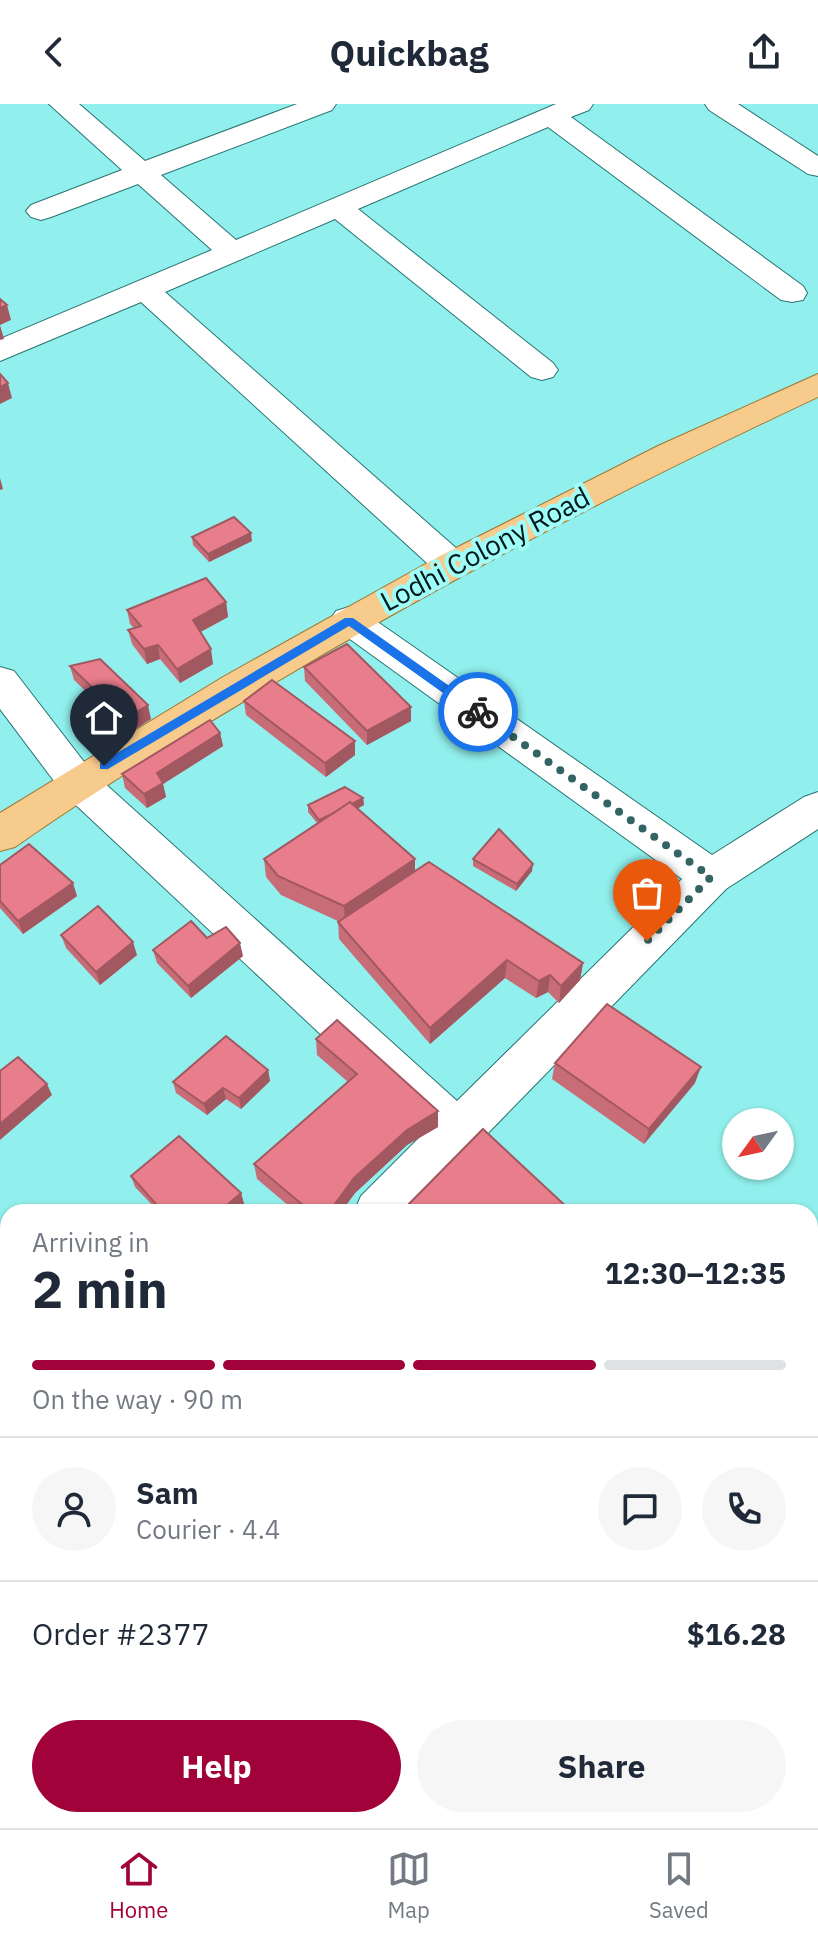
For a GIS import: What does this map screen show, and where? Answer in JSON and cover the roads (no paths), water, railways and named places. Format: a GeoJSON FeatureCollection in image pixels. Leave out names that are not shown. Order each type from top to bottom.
{"type":"FeatureCollection","features":[{"type":"Feature","properties":{"kind":"main road","name":"Lodhi Colony Road"},"geometry":{"type":"LineString","coordinates":[[0,835],[77,782],[349,620],[682,446],[818,384]]}},
{"type":"Feature","properties":{"kind":"street"},"geometry":{"type":"LineString","coordinates":[[63,104],[231,251]]}},
{"type":"Feature","properties":{"kind":"street"},"geometry":{"type":"LineString","coordinates":[[41,211],[322,104]]}},
{"type":"Feature","properties":{"kind":"street"},"geometry":{"type":"LineString","coordinates":[[719,104],[818,168]]}},
{"type":"Feature","properties":{"kind":"street"},"geometry":{"type":"LineString","coordinates":[[0,351],[565,108],[792,293]]}},
{"type":"Feature","properties":{"kind":"street"},"geometry":{"type":"LineString","coordinates":[[337,206],[542,370]]}},
{"type":"Feature","properties":{"kind":"street"},"geometry":{"type":"LineString","coordinates":[[143,288],[452,565]]}},
{"type":"Feature","properties":{"kind":"street"},"geometry":{"type":"LineString","coordinates":[[349,620],[711,877]]}},
{"type":"Feature","properties":{"kind":"street"},"geometry":{"type":"LineString","coordinates":[[0,681],[77,782],[458,1132]]}},
{"type":"Feature","properties":{"kind":"street"},"geometry":{"type":"LineString","coordinates":[[386,1204],[711,877],[818,808]]}}]}
